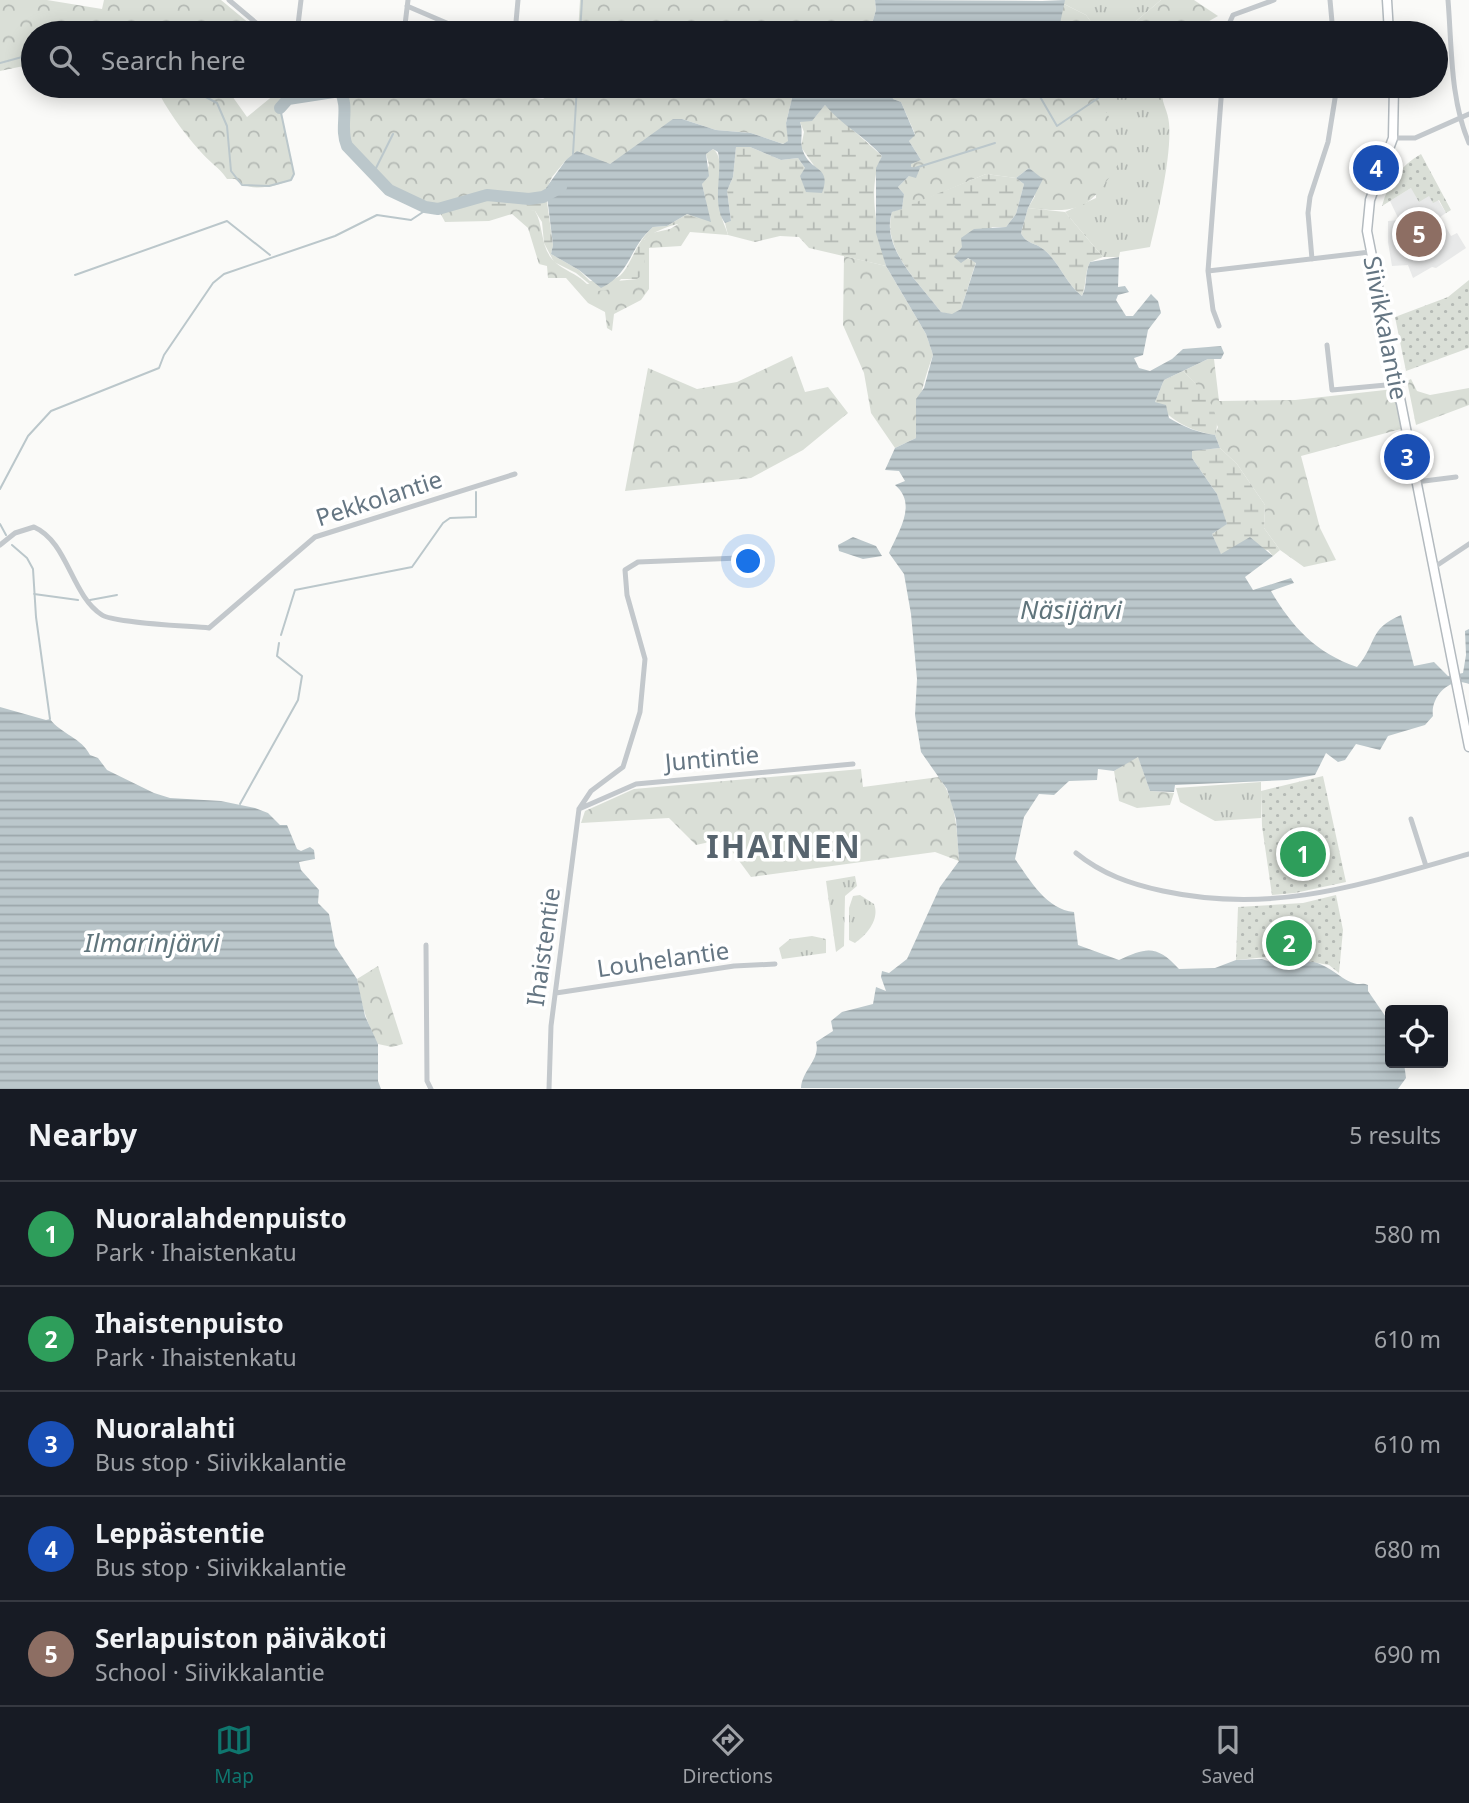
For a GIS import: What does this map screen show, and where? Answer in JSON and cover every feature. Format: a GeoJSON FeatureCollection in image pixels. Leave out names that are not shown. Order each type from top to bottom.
{"type":"FeatureCollection","features":[{"type":"Feature","properties":{"kind":"main road"},"geometry":{"type":"LineString","coordinates":[[1387,0],[1389,21]]}},
{"type":"Feature","properties":{"kind":"main road","name":"Siivikkalantie"},"geometry":{"type":"LineString","coordinates":[[1394,98],[1393,138],[1368,207],[1370,253],[1469,747]]}},
{"type":"Feature","properties":{"kind":"street"},"geometry":{"type":"LineString","coordinates":[[229,0],[254,21]]}},
{"type":"Feature","properties":{"kind":"street"},"geometry":{"type":"LineString","coordinates":[[298,21],[301,0]]}},
{"type":"Feature","properties":{"kind":"street"},"geometry":{"type":"LineString","coordinates":[[516,21],[518,0]]}},
{"type":"Feature","properties":{"kind":"street"},"geometry":{"type":"LineString","coordinates":[[1230,21],[1233,15],[1274,0]]}},
{"type":"Feature","properties":{"kind":"street"},"geometry":{"type":"LineString","coordinates":[[1331,0],[1333,21]]}},
{"type":"Feature","properties":{"kind":"street"},"geometry":{"type":"LineString","coordinates":[[1448,0],[1459,120],[1469,144]]}},
{"type":"Feature","properties":{"kind":"street"},"geometry":{"type":"LineString","coordinates":[[406,21],[408,3],[445,21]]}},
{"type":"Feature","properties":{"kind":"street"},"geometry":{"type":"LineString","coordinates":[[1219,326],[1213,310],[1208,271],[1221,98]]}},
{"type":"Feature","properties":{"kind":"street"},"geometry":{"type":"LineString","coordinates":[[1312,259],[1308,213],[1310,197],[1328,142],[1335,98]]}},
{"type":"Feature","properties":{"kind":"street"},"geometry":{"type":"LineString","coordinates":[[1393,138],[1415,138],[1469,114]]}},
{"type":"Feature","properties":{"kind":"street"},"geometry":{"type":"LineString","coordinates":[[1208,271],[1370,253]]}},
{"type":"Feature","properties":{"kind":"street"},"geometry":{"type":"LineString","coordinates":[[1327,345],[1332,390],[1397,384]]}},
{"type":"Feature","properties":{"kind":"street","name":"Pekkolantie"},"geometry":{"type":"LineString","coordinates":[[0,545],[15,533],[34,527],[50,538],[87,602],[104,617],[209,628],[315,537],[515,474]]}},
{"type":"Feature","properties":{"kind":"street"},"geometry":{"type":"LineString","coordinates":[[1416,482],[1456,477]]}},
{"type":"Feature","properties":{"kind":"street"},"geometry":{"type":"LineString","coordinates":[[1433,568],[1469,544]]}},
{"type":"Feature","properties":{"kind":"street"},"geometry":{"type":"LineString","coordinates":[[579,809],[591,791],[623,767],[640,712],[645,659],[627,595],[625,570],[638,562],[738,558]]}},
{"type":"Feature","properties":{"kind":"street","name":"Juntintie"},"geometry":{"type":"LineString","coordinates":[[579,809],[636,783],[853,764]]}},
{"type":"Feature","properties":{"kind":"street","name":"Ihaistentie"},"geometry":{"type":"LineString","coordinates":[[549,1089],[551,1026],[579,809]]}},
{"type":"Feature","properties":{"kind":"street"},"geometry":{"type":"LineString","coordinates":[[1411,819],[1426,866]]}},
{"type":"Feature","properties":{"kind":"street"},"geometry":{"type":"LineString","coordinates":[[1076,853],[1101,872],[1147,888],[1237,902],[1301,898],[1469,854]]}},
{"type":"Feature","properties":{"kind":"street"},"geometry":{"type":"LineString","coordinates":[[426,945],[427,1081],[431,1089]]}},
{"type":"Feature","properties":{"kind":"street","name":"Louhelantie"},"geometry":{"type":"LineString","coordinates":[[556,993],[734,966],[775,964]]}},
{"type":"Feature","properties":{"kind":"shaded area"},"geometry":{"type":"Polygon","coordinates":[[[1411,188],[1438,200],[1446,213],[1440,217],[1451,236],[1457,233],[1466,248],[1436,268],[1432,267],[1413,278],[1408,265],[1392,266],[1388,242],[1388,221],[1399,220],[1390,201],[1411,188]]]}},
{"type":"Feature","properties":{"kind":"green space"},"geometry":{"type":"Polygon","coordinates":[[[0,0],[47,0],[102,9],[104,0],[221,0],[246,21],[21,21],[21,67],[0,71],[0,0]]]}},
{"type":"Feature","properties":{"kind":"green space"},"geometry":{"type":"Polygon","coordinates":[[[580,0],[875,0],[876,10],[873,21],[579,21],[580,0]]]}},
{"type":"Feature","properties":{"kind":"green space"},"geometry":{"type":"Polygon","coordinates":[[[1065,0],[1161,0],[1136,21],[1090,21],[1086,15],[1062,3],[1065,0]]]}},
{"type":"Feature","properties":{"kind":"green space"},"geometry":{"type":"Polygon","coordinates":[[[1161,0],[1194,0],[1218,16],[1209,21],[1136,21],[1161,0]]]}},
{"type":"Feature","properties":{"kind":"green space"},"geometry":{"type":"Polygon","coordinates":[[[1062,3],[1086,15],[1090,21],[1060,21],[1062,3]]]}},
{"type":"Feature","properties":{"kind":"green space"},"geometry":{"type":"Polygon","coordinates":[[[162,98],[234,98],[247,117],[270,98],[294,98],[288,99],[280,107],[294,174],[291,180],[254,187],[235,179],[227,179],[203,155],[162,98]]]}},
{"type":"Feature","properties":{"kind":"green space"},"geometry":{"type":"Polygon","coordinates":[[[343,98],[792,98],[786,123],[789,141],[783,144],[751,133],[716,130],[682,119],[610,164],[601,163],[585,154],[566,160],[552,177],[543,197],[475,196],[440,208],[492,206],[535,211],[550,257],[587,284],[637,279],[644,240],[652,233],[670,229],[685,220],[706,202],[702,184],[709,165],[706,154],[713,149],[719,160],[720,207],[728,235],[690,232],[681,246],[649,248],[649,289],[641,300],[614,314],[612,331],[607,328],[605,312],[588,303],[566,278],[548,278],[547,266],[539,264],[528,228],[512,214],[489,221],[445,222],[438,209],[411,201],[376,177],[347,146],[343,98]]]}},
{"type":"Feature","properties":{"kind":"green space"},"geometry":{"type":"Polygon","coordinates":[[[1099,98],[1163,98],[1169,123],[1168,151],[1164,185],[1150,247],[1120,252],[1119,257],[1103,257],[1065,212],[1096,198],[1099,98]]]}},
{"type":"Feature","properties":{"kind":"green space"},"geometry":{"type":"Polygon","coordinates":[[[1099,98],[1109,117],[1122,158],[1094,197],[1075,208],[1028,208],[1035,196],[1029,168],[1016,178],[986,174],[902,209],[904,194],[898,187],[909,176],[911,163],[921,160],[909,141],[915,134],[901,102],[893,99],[1099,98]]]}},
{"type":"Feature","properties":{"kind":"green space"},"geometry":{"type":"Polygon","coordinates":[[[825,105],[882,156],[877,169],[874,197],[886,266],[809,248],[799,237],[780,236],[755,242],[728,235],[725,223],[731,221],[727,191],[733,177],[736,147],[750,147],[781,160],[798,158],[805,168],[815,167],[801,147],[804,132],[800,122],[815,117],[825,105]]]}},
{"type":"Feature","properties":{"kind":"green space"},"geometry":{"type":"Polygon","coordinates":[[[1421,154],[1451,210],[1446,213],[1439,200],[1433,203],[1429,196],[1419,202],[1411,188],[1382,206],[1396,176],[1421,154]]]}},
{"type":"Feature","properties":{"kind":"green space"},"geometry":{"type":"Polygon","coordinates":[[[986,174],[1016,178],[1024,184],[1016,214],[1006,227],[992,227],[967,258],[976,262],[961,309],[952,315],[941,312],[897,253],[890,226],[892,212],[986,174]]]}},
{"type":"Feature","properties":{"kind":"green space"},"geometry":{"type":"Polygon","coordinates":[[[506,195],[529,199],[546,195],[553,245],[551,254],[579,270],[590,281],[618,277],[653,227],[667,226],[687,214],[706,222],[674,225],[650,235],[644,240],[645,273],[637,279],[621,279],[612,289],[598,291],[576,273],[554,262],[544,243],[542,222],[535,211],[465,206],[450,211],[438,209],[475,196],[506,195]]]}},
{"type":"Feature","properties":{"kind":"green space"},"geometry":{"type":"Polygon","coordinates":[[[1028,208],[1065,212],[1103,257],[1090,262],[1082,296],[1049,254],[1023,237],[1021,233],[1028,208]]]}},
{"type":"Feature","properties":{"kind":"green space"},"geometry":{"type":"Polygon","coordinates":[[[844,256],[886,266],[926,334],[933,355],[923,385],[916,438],[895,448],[871,413],[864,373],[843,325],[844,256]]]}},
{"type":"Feature","properties":{"kind":"green space"},"geometry":{"type":"Polygon","coordinates":[[[1469,280],[1469,348],[1406,371],[1395,317],[1448,297],[1469,280]]]}},
{"type":"Feature","properties":{"kind":"green space"},"geometry":{"type":"Polygon","coordinates":[[[792,356],[805,392],[828,387],[848,413],[803,450],[751,478],[625,491],[648,368],[697,389],[737,382],[792,356]]]}},
{"type":"Feature","properties":{"kind":"green space"},"geometry":{"type":"Polygon","coordinates":[[[1208,359],[1214,359],[1219,401],[1295,400],[1394,389],[1401,429],[1301,456],[1320,528],[1336,560],[1304,567],[1280,550],[1264,528],[1265,505],[1237,464],[1220,448],[1215,435],[1218,427],[1195,383],[1183,371],[1208,359]]]}},
{"type":"Feature","properties":{"kind":"green space"},"geometry":{"type":"Polygon","coordinates":[[[1183,371],[1203,392],[1213,408],[1217,426],[1215,435],[1182,424],[1155,402],[1164,380],[1183,371]]]}},
{"type":"Feature","properties":{"kind":"green space"},"geometry":{"type":"Polygon","coordinates":[[[1411,379],[1417,391],[1430,395],[1469,388],[1469,405],[1416,425],[1407,381],[1411,379]]]}},
{"type":"Feature","properties":{"kind":"green space"},"geometry":{"type":"Polygon","coordinates":[[[1220,448],[1237,464],[1265,505],[1264,528],[1280,550],[1273,556],[1268,550],[1221,555],[1212,534],[1226,524],[1217,494],[1192,458],[1192,451],[1220,448]]]}},
{"type":"Feature","properties":{"kind":"green space"},"geometry":{"type":"Polygon","coordinates":[[[1138,756],[1150,791],[1174,793],[1170,805],[1137,808],[1119,801],[1114,771],[1138,756]]]}},
{"type":"Feature","properties":{"kind":"green space"},"geometry":{"type":"Polygon","coordinates":[[[861,769],[863,787],[939,777],[953,807],[959,861],[935,852],[751,877],[723,839],[696,845],[669,818],[581,823],[585,811],[634,789],[861,769]]]}},
{"type":"Feature","properties":{"kind":"green space"},"geometry":{"type":"Polygon","coordinates":[[[1323,776],[1346,882],[1272,895],[1262,826],[1261,791],[1323,776]]]}},
{"type":"Feature","properties":{"kind":"green space"},"geometry":{"type":"Polygon","coordinates":[[[1261,782],[1261,818],[1215,821],[1180,802],[1176,788],[1261,782]]]}},
{"type":"Feature","properties":{"kind":"green space"},"geometry":{"type":"Polygon","coordinates":[[[1328,840],[1332,867],[1290,874],[1285,848],[1328,840]]]}},
{"type":"Feature","properties":{"kind":"green space"},"geometry":{"type":"Polygon","coordinates":[[[855,876],[857,886],[845,896],[844,946],[836,952],[826,881],[855,876]]]}},
{"type":"Feature","properties":{"kind":"green space"},"geometry":{"type":"Polygon","coordinates":[[[860,895],[874,904],[875,915],[868,931],[855,943],[849,940],[849,908],[853,896],[860,895]]]}},
{"type":"Feature","properties":{"kind":"green space"},"geometry":{"type":"Polygon","coordinates":[[[1336,895],[1343,930],[1339,973],[1329,965],[1277,956],[1236,960],[1238,907],[1303,903],[1336,895]]]}},
{"type":"Feature","properties":{"kind":"green space"},"geometry":{"type":"Polygon","coordinates":[[[812,936],[826,939],[826,953],[782,959],[779,948],[790,939],[812,936]]]}},
{"type":"Feature","properties":{"kind":"green space"},"geometry":{"type":"Polygon","coordinates":[[[378,966],[403,1044],[392,1047],[378,1044],[367,1020],[358,987],[357,979],[378,966]]]}},
{"type":"Feature","properties":{"kind":"water"},"geometry":{"type":"Polygon","coordinates":[[[875,0],[1065,0],[1061,21],[873,21],[875,0]]]}},
{"type":"Feature","properties":{"kind":"water","name":"Näsijärvi"},"geometry":{"type":"Polygon","coordinates":[[[792,98],[893,98],[901,102],[915,135],[909,141],[921,160],[911,164],[911,167],[920,168],[916,178],[909,176],[898,187],[904,194],[902,209],[892,212],[892,239],[904,265],[941,312],[952,314],[961,309],[976,263],[968,258],[961,263],[954,257],[962,247],[961,238],[974,229],[1006,227],[1016,214],[1024,184],[1016,178],[1029,168],[1043,179],[1028,208],[1021,233],[1025,239],[1049,254],[1082,296],[1090,262],[1119,257],[1118,287],[1125,286],[1129,292],[1118,295],[1116,300],[1126,316],[1133,316],[1151,294],[1158,301],[1161,313],[1148,330],[1143,355],[1134,358],[1139,368],[1150,371],[1172,359],[1183,349],[1221,346],[1224,353],[1221,359],[1208,359],[1164,380],[1155,402],[1166,405],[1169,418],[1186,427],[1215,435],[1220,448],[1192,451],[1192,458],[1217,494],[1227,524],[1212,534],[1221,554],[1250,537],[1273,556],[1245,577],[1253,590],[1291,578],[1294,583],[1271,591],[1288,616],[1317,646],[1357,667],[1383,626],[1401,615],[1414,666],[1434,662],[1448,676],[1463,673],[1466,655],[1465,631],[1469,629],[1469,684],[1462,682],[1448,686],[1438,695],[1433,716],[1425,725],[1388,736],[1380,750],[1356,744],[1345,760],[1338,762],[1326,753],[1315,775],[1287,780],[1175,785],[1174,792],[1150,791],[1138,757],[1114,771],[1098,769],[1097,780],[1069,781],[1054,795],[1039,794],[1024,817],[1015,859],[1047,899],[1064,910],[1074,912],[1078,945],[1119,960],[1151,951],[1158,952],[1179,969],[1215,968],[1236,960],[1262,959],[1288,968],[1309,962],[1327,967],[1350,982],[1368,985],[1368,991],[1385,1016],[1385,1068],[1405,1068],[1406,1078],[1398,1089],[801,1088],[816,1054],[816,1042],[833,1031],[831,1021],[842,1012],[873,1004],[876,987],[886,991],[881,977],[882,971],[889,973],[907,959],[940,887],[959,861],[956,819],[947,789],[921,752],[915,715],[917,679],[911,614],[904,574],[889,553],[906,509],[902,493],[895,485],[905,481],[899,471],[885,470],[895,448],[916,438],[916,399],[924,388],[933,355],[926,334],[886,266],[876,233],[876,168],[882,156],[825,105],[812,121],[800,122],[803,151],[824,178],[822,193],[806,192],[800,176],[805,168],[798,158],[781,160],[750,147],[736,147],[733,177],[727,191],[731,221],[725,223],[718,198],[718,152],[713,149],[706,154],[709,176],[702,184],[711,222],[687,214],[667,226],[653,227],[639,243],[624,268],[601,288],[579,270],[551,254],[553,245],[546,188],[566,160],[577,151],[610,164],[673,119],[682,119],[716,130],[751,133],[783,144],[788,141],[786,123],[792,98]]]}},
{"type":"Feature","properties":{"kind":"water"},"geometry":{"type":"Polygon","coordinates":[[[853,537],[876,546],[882,556],[863,559],[839,551],[838,545],[853,537]]]}},
{"type":"Feature","properties":{"kind":"water","name":"Ilmarinjärvi"},"geometry":{"type":"Polygon","coordinates":[[[0,707],[50,719],[82,744],[90,755],[98,758],[107,770],[154,793],[170,798],[221,801],[268,813],[280,825],[287,825],[297,849],[301,851],[310,847],[314,850],[315,859],[299,862],[301,870],[319,890],[318,903],[329,914],[335,946],[357,979],[365,1016],[378,1044],[378,1081],[381,1089],[0,1089],[0,707]]]}},
{"type":"Feature","properties":{"kind":"waterway"},"geometry":{"type":"LineString","coordinates":[[581,21],[582,0]]}},
{"type":"Feature","properties":{"kind":"waterway"},"geometry":{"type":"LineString","coordinates":[[0,63],[21,57]]}},
{"type":"Feature","properties":{"kind":"waterway"},"geometry":{"type":"LineString","coordinates":[[208,98],[217,103],[227,126],[231,171],[242,185],[269,186],[291,180],[294,174],[280,108]]}},
{"type":"Feature","properties":{"kind":"waterway"},"geometry":{"type":"LineString","coordinates":[[280,108],[288,99],[294,98]]}},
{"type":"Feature","properties":{"kind":"waterway"},"geometry":{"type":"LineString","coordinates":[[343,98],[347,146],[389,190],[425,207],[438,209],[487,195],[529,199],[543,197],[561,187]]}},
{"type":"Feature","properties":{"kind":"waterway"},"geometry":{"type":"LineString","coordinates":[[573,154],[576,98]]}},
{"type":"Feature","properties":{"kind":"waterway"},"geometry":{"type":"LineString","coordinates":[[1041,98],[1057,126],[1098,98]]}},
{"type":"Feature","properties":{"kind":"waterway"},"geometry":{"type":"LineString","coordinates":[[373,174],[393,134]]}},
{"type":"Feature","properties":{"kind":"waterway"},"geometry":{"type":"LineString","coordinates":[[915,168],[995,143]]}},
{"type":"Feature","properties":{"kind":"waterway"},"geometry":{"type":"LineString","coordinates":[[0,489],[28,436],[51,411],[159,368],[164,355],[213,283],[224,274],[335,236],[377,215],[411,220],[429,208]]}},
{"type":"Feature","properties":{"kind":"waterway"},"geometry":{"type":"LineString","coordinates":[[75,275],[227,221],[270,255]]}},
{"type":"Feature","properties":{"kind":"waterway"},"geometry":{"type":"LineString","coordinates":[[281,635],[295,590],[412,567],[443,523],[450,518],[476,517],[476,492]]}},
{"type":"Feature","properties":{"kind":"waterway"},"geometry":{"type":"LineString","coordinates":[[0,524],[6,535]]}},
{"type":"Feature","properties":{"kind":"waterway"},"geometry":{"type":"LineString","coordinates":[[12,545],[27,558],[33,569],[36,617],[50,719]]}},
{"type":"Feature","properties":{"kind":"waterway"},"geometry":{"type":"LineString","coordinates":[[34,594],[78,600]]}},
{"type":"Feature","properties":{"kind":"waterway"},"geometry":{"type":"LineString","coordinates":[[90,600],[117,595]]}},
{"type":"Feature","properties":{"kind":"waterway"},"geometry":{"type":"LineString","coordinates":[[240,804],[298,700],[302,676],[277,656],[279,643]]}},
{"type":"Feature","properties":{"kind":"place","name":"Leppästentie"},"geometry":{"type":"Point","coordinates":[1376,168]}},
{"type":"Feature","properties":{"kind":"place","name":"Serlapuiston päiväkoti"},"geometry":{"type":"Point","coordinates":[1419,234]}},
{"type":"Feature","properties":{"kind":"place","name":"Nuoralahti"},"geometry":{"type":"Point","coordinates":[1407,457]}},
{"type":"Feature","properties":{"kind":"place","name":"Nuoralahdenpuisto"},"geometry":{"type":"Point","coordinates":[1303,854]}},
{"type":"Feature","properties":{"kind":"place","name":"Ihaistenpuisto"},"geometry":{"type":"Point","coordinates":[1289,943]}},
{"type":"Feature","properties":{"kind":"district","name":"IHAINEN"},"geometry":{"type":"Point","coordinates":[784,847]}}]}
